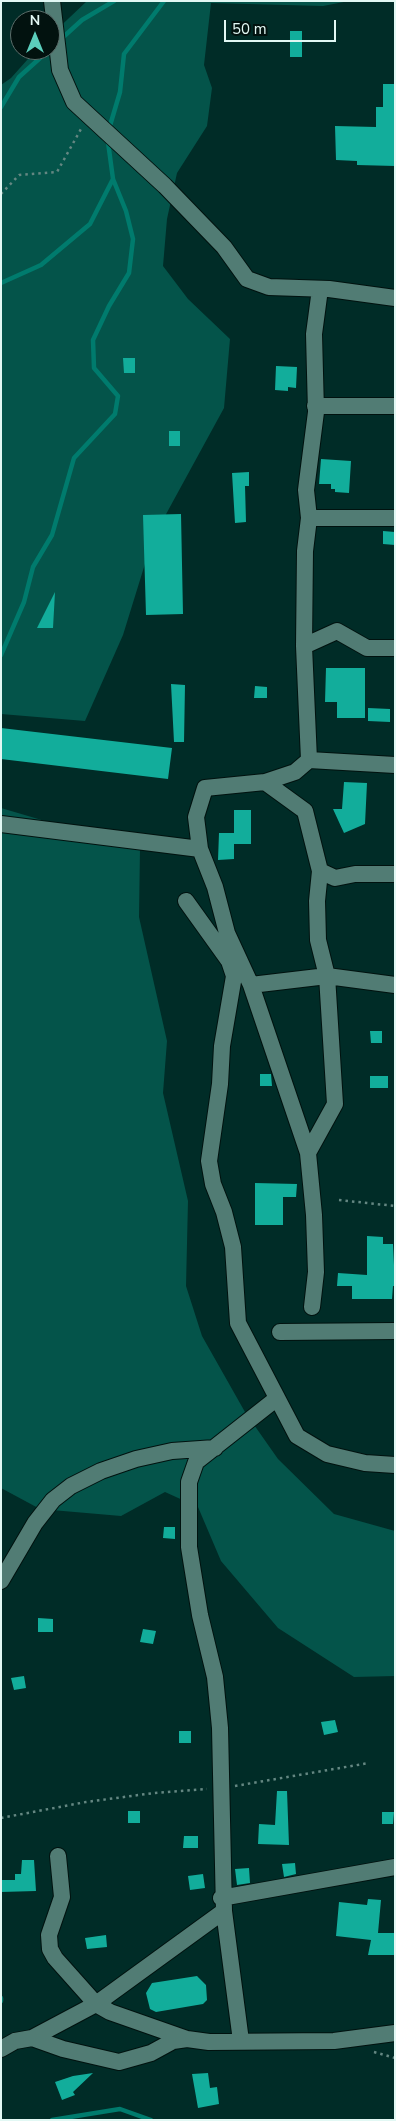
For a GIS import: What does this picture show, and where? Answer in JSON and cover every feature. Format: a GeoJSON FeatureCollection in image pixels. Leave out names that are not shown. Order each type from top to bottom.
{"type":"FeatureCollection","features":[{"type":"Feature","properties":{"kind":"street"},"geometry":{"type":"LineString","coordinates":[[52,1],[60,70],[74,102],[165,186],[224,247],[247,279],[269,286],[320,289],[395,298]]}},
{"type":"Feature","properties":{"kind":"street"},"geometry":{"type":"LineString","coordinates":[[309,760],[304,646],[304,560],[309,518],[306,490],[316,406],[314,334],[320,289]]}},
{"type":"Feature","properties":{"kind":"street"},"geometry":{"type":"LineString","coordinates":[[316,406],[395,406]]}},
{"type":"Feature","properties":{"kind":"street"},"geometry":{"type":"LineString","coordinates":[[309,518],[395,518]]}},
{"type":"Feature","properties":{"kind":"street"},"geometry":{"type":"LineString","coordinates":[[304,646],[337,632],[367,648],[395,648]]}},
{"type":"Feature","properties":{"kind":"street"},"geometry":{"type":"LineString","coordinates":[[312,1306],[315,1253],[308,1153],[251,985],[227,933],[215,887],[200,849],[196,817],[205,788],[265,782],[295,772],[309,760],[395,765]]}},
{"type":"Feature","properties":{"kind":"street"},"geometry":{"type":"LineString","coordinates":[[265,782],[305,811],[320,871],[316,901],[318,940],[327,976],[335,1104],[308,1153]]}},
{"type":"Feature","properties":{"kind":"street"},"geometry":{"type":"LineString","coordinates":[[1,824],[200,849]]}},
{"type":"Feature","properties":{"kind":"street"},"geometry":{"type":"LineString","coordinates":[[320,871],[334,878],[355,874],[395,874]]}},
{"type":"Feature","properties":{"kind":"street"},"geometry":{"type":"LineString","coordinates":[[186,901],[230,961],[234,976],[222,1046],[220,1084],[209,1161],[213,1184],[224,1212],[233,1247],[238,1322],[297,1436],[327,1454],[365,1462],[395,1465]]}},
{"type":"Feature","properties":{"kind":"street"},"geometry":{"type":"LineString","coordinates":[[251,985],[327,976],[395,985]]}},
{"type":"Feature","properties":{"kind":"street"},"geometry":{"type":"LineString","coordinates":[[280,1332],[395,1331]]}},
{"type":"Feature","properties":{"kind":"street"},"geometry":{"type":"LineString","coordinates":[[241,2041],[223,1904],[220,1728],[215,1678],[200,1615],[191,1556],[188,1508],[189,1482],[196,1462],[216,1448],[276,1398]]}},
{"type":"Feature","properties":{"kind":"street"},"geometry":{"type":"LineString","coordinates":[[1,1581],[35,1522],[53,1500],[71,1486],[101,1470],[136,1459],[172,1451],[216,1448]]}},
{"type":"Feature","properties":{"kind":"street"},"geometry":{"type":"LineString","coordinates":[[58,1856],[62,1897],[49,1935],[50,1949],[66,1972],[96,2004],[110,2012],[187,2039],[209,2042],[334,2041],[395,2033]]}},
{"type":"Feature","properties":{"kind":"street"},"geometry":{"type":"LineString","coordinates":[[1,2049],[15,2041],[32,2038],[96,2004],[223,1904],[395,1867]]}},
{"type":"Feature","properties":{"kind":"street"},"geometry":{"type":"LineString","coordinates":[[32,2038],[63,2049],[119,2062],[151,2053],[173,2041],[187,2039]]}},
{"type":"Feature","properties":{"kind":"path"},"geometry":{"type":"LineString","coordinates":[[1,194],[19,175],[57,172],[88,116]]}},
{"type":"Feature","properties":{"kind":"path"},"geometry":{"type":"LineString","coordinates":[[339,1200],[395,1206]]}},
{"type":"Feature","properties":{"kind":"path"},"geometry":{"type":"LineString","coordinates":[[1,1818],[105,1800],[221,1788],[369,1764]]}},
{"type":"Feature","properties":{"kind":"green space"},"geometry":{"type":"Polygon","coordinates":[[[87,1],[349,1],[323,6],[211,3],[204,65],[212,88],[207,126],[177,173],[167,219],[163,266],[188,299],[230,339],[224,408],[153,538],[123,635],[85,721],[1,714],[1,85],[11,78],[27,60],[60,60],[60,27],[87,1]]]}},
{"type":"Feature","properties":{"kind":"green space"},"geometry":{"type":"Polygon","coordinates":[[[1,808],[140,849],[139,917],[167,1041],[163,1093],[188,1201],[186,1286],[202,1336],[245,1412],[278,1459],[334,1514],[395,1531],[395,1676],[354,1677],[278,1628],[221,1561],[198,1507],[165,1492],[121,1516],[40,1509],[1,1488],[1,808]]]}},
{"type":"Feature","properties":{"kind":"building"},"geometry":{"type":"Polygon","coordinates":[[[290,31],[302,31],[302,57],[290,57],[290,31]]]}},
{"type":"Feature","properties":{"kind":"building"},"geometry":{"type":"Polygon","coordinates":[[[383,84],[395,84],[395,166],[357,165],[357,161],[336,160],[335,126],[376,127],[376,107],[383,107],[383,84]]]}},
{"type":"Feature","properties":{"kind":"building"},"geometry":{"type":"Polygon","coordinates":[[[123,358],[135,358],[135,373],[124,373],[123,358]]]}},
{"type":"Feature","properties":{"kind":"building"},"geometry":{"type":"Polygon","coordinates":[[[276,366],[297,367],[296,388],[288,387],[288,391],[275,390],[276,366]]]}},
{"type":"Feature","properties":{"kind":"building"},"geometry":{"type":"Polygon","coordinates":[[[169,431],[180,431],[180,446],[169,446],[169,431]]]}},
{"type":"Feature","properties":{"kind":"building"},"geometry":{"type":"Polygon","coordinates":[[[321,459],[351,461],[349,493],[335,492],[335,489],[331,489],[331,484],[319,484],[321,459]]]}},
{"type":"Feature","properties":{"kind":"building"},"geometry":{"type":"Polygon","coordinates":[[[249,472],[249,486],[245,486],[246,522],[235,523],[232,473],[249,472]]]}},
{"type":"Feature","properties":{"kind":"building"},"geometry":{"type":"Polygon","coordinates":[[[181,514],[183,614],[146,615],[143,515],[181,514]]]}},
{"type":"Feature","properties":{"kind":"building"},"geometry":{"type":"Polygon","coordinates":[[[383,531],[395,532],[395,545],[383,544],[383,531]]]}},
{"type":"Feature","properties":{"kind":"building"},"geometry":{"type":"Polygon","coordinates":[[[55,592],[53,628],[37,628],[55,592]]]}},
{"type":"Feature","properties":{"kind":"building"},"geometry":{"type":"Polygon","coordinates":[[[326,668],[365,668],[365,718],[337,718],[337,702],[325,702],[326,668]]]}},
{"type":"Feature","properties":{"kind":"building"},"geometry":{"type":"Polygon","coordinates":[[[171,684],[185,685],[184,742],[174,742],[171,684]]]}},
{"type":"Feature","properties":{"kind":"building"},"geometry":{"type":"Polygon","coordinates":[[[255,686],[267,687],[267,698],[254,698],[255,686]]]}},
{"type":"Feature","properties":{"kind":"building"},"geometry":{"type":"Polygon","coordinates":[[[368,708],[390,709],[390,722],[368,721],[368,708]]]}},
{"type":"Feature","properties":{"kind":"building"},"geometry":{"type":"Polygon","coordinates":[[[1,728],[172,748],[168,779],[1,759],[1,728]]]}},
{"type":"Feature","properties":{"kind":"building"},"geometry":{"type":"Polygon","coordinates":[[[344,782],[367,783],[365,824],[344,833],[333,809],[342,809],[344,782]]]}},
{"type":"Feature","properties":{"kind":"building"},"geometry":{"type":"Polygon","coordinates":[[[234,810],[251,810],[251,844],[234,844],[234,859],[218,860],[219,833],[234,833],[234,810]]]}},
{"type":"Feature","properties":{"kind":"building"},"geometry":{"type":"Polygon","coordinates":[[[370,1031],[382,1031],[382,1043],[371,1043],[370,1031]]]}},
{"type":"Feature","properties":{"kind":"building"},"geometry":{"type":"Polygon","coordinates":[[[260,1074],[271,1074],[272,1086],[260,1086],[260,1074]]]}},
{"type":"Feature","properties":{"kind":"building"},"geometry":{"type":"Polygon","coordinates":[[[370,1076],[388,1076],[388,1088],[370,1088],[370,1076]]]}},
{"type":"Feature","properties":{"kind":"building"},"geometry":{"type":"Polygon","coordinates":[[[255,1183],[297,1184],[296,1197],[283,1197],[283,1225],[255,1225],[255,1183]]]}},
{"type":"Feature","properties":{"kind":"building"},"geometry":{"type":"Polygon","coordinates":[[[367,1236],[383,1237],[383,1244],[393,1244],[395,1286],[393,1286],[392,1299],[352,1299],[352,1286],[337,1286],[338,1273],[367,1275],[367,1236]]]}},
{"type":"Feature","properties":{"kind":"building"},"geometry":{"type":"Polygon","coordinates":[[[164,1527],[175,1527],[175,1539],[163,1538],[164,1527]]]}},
{"type":"Feature","properties":{"kind":"building"},"geometry":{"type":"Polygon","coordinates":[[[38,1618],[53,1619],[53,1632],[38,1632],[38,1618]]]}},
{"type":"Feature","properties":{"kind":"building"},"geometry":{"type":"Polygon","coordinates":[[[143,1629],[156,1631],[153,1644],[140,1642],[143,1629]]]}},
{"type":"Feature","properties":{"kind":"building"},"geometry":{"type":"Polygon","coordinates":[[[24,1676],[26,1688],[14,1690],[11,1678],[24,1676]]]}},
{"type":"Feature","properties":{"kind":"building"},"geometry":{"type":"Polygon","coordinates":[[[335,1720],[338,1732],[324,1735],[321,1722],[335,1720]]]}},
{"type":"Feature","properties":{"kind":"building"},"geometry":{"type":"Polygon","coordinates":[[[179,1731],[191,1731],[191,1743],[179,1743],[179,1731]]]}},
{"type":"Feature","properties":{"kind":"building"},"geometry":{"type":"Polygon","coordinates":[[[277,1791],[287,1791],[289,1845],[258,1844],[259,1824],[275,1825],[277,1791]]]}},
{"type":"Feature","properties":{"kind":"building"},"geometry":{"type":"Polygon","coordinates":[[[128,1811],[140,1811],[140,1823],[128,1823],[128,1811]]]}},
{"type":"Feature","properties":{"kind":"building"},"geometry":{"type":"Polygon","coordinates":[[[382,1812],[394,1812],[393,1824],[382,1824],[382,1812]]]}},
{"type":"Feature","properties":{"kind":"building"},"geometry":{"type":"Polygon","coordinates":[[[184,1836],[198,1836],[198,1848],[183,1848],[184,1836]]]}},
{"type":"Feature","properties":{"kind":"building"},"geometry":{"type":"Polygon","coordinates":[[[22,1860],[34,1860],[36,1891],[1,1892],[1,1880],[15,1880],[15,1874],[21,1874],[22,1860]]]}},
{"type":"Feature","properties":{"kind":"building"},"geometry":{"type":"Polygon","coordinates":[[[295,1863],[296,1874],[284,1877],[282,1864],[295,1863]]]}},
{"type":"Feature","properties":{"kind":"building"},"geometry":{"type":"Polygon","coordinates":[[[249,1868],[250,1883],[237,1885],[235,1869],[249,1868]]]}},
{"type":"Feature","properties":{"kind":"building"},"geometry":{"type":"Polygon","coordinates":[[[203,1874],[205,1888],[190,1890],[188,1876],[203,1874]]]}},
{"type":"Feature","properties":{"kind":"building"},"geometry":{"type":"Polygon","coordinates":[[[368,1899],[381,1900],[378,1933],[395,1933],[395,1955],[368,1955],[371,1940],[336,1936],[339,1902],[367,1905],[368,1899]]]}},
{"type":"Feature","properties":{"kind":"building"},"geometry":{"type":"Polygon","coordinates":[[[106,1935],[107,1947],[87,1949],[85,1938],[106,1935]]]}},
{"type":"Feature","properties":{"kind":"building"},"geometry":{"type":"Polygon","coordinates":[[[197,1976],[206,1985],[207,2000],[203,2004],[156,2012],[150,2009],[146,1993],[152,1983],[197,1976]]]}},
{"type":"Feature","properties":{"kind":"building"},"geometry":{"type":"Polygon","coordinates":[[[93,2073],[73,2092],[75,2095],[62,2100],[55,2082],[73,2076],[93,2073]]]}},
{"type":"Feature","properties":{"kind":"building"},"geometry":{"type":"Polygon","coordinates":[[[208,2073],[210,2088],[217,2087],[219,2104],[198,2108],[192,2074],[208,2073]]]}},
{"type":"Feature","properties":{"kind":"waterway"},"geometry":{"type":"LineString","coordinates":[[60,40],[82,20],[114,1]]}},
{"type":"Feature","properties":{"kind":"waterway"},"geometry":{"type":"LineString","coordinates":[[109,129],[120,92],[124,54],[164,1]]}},
{"type":"Feature","properties":{"kind":"waterway"},"geometry":{"type":"LineString","coordinates":[[1,107],[19,77],[38,60]]}},
{"type":"Feature","properties":{"kind":"waterway"},"geometry":{"type":"LineString","coordinates":[[1,655],[24,602],[33,567],[52,535],[74,458],[115,414],[118,396],[94,368],[93,340],[109,306],[129,273],[133,239],[126,211],[113,179],[108,142]]}},
{"type":"Feature","properties":{"kind":"waterway"},"geometry":{"type":"LineString","coordinates":[[1,283],[41,265],[90,224],[113,179]]}},
{"type":"Feature","properties":{"kind":"waterway"},"geometry":{"type":"LineString","coordinates":[[52,2120],[120,2109],[151,2120]]}}]}
